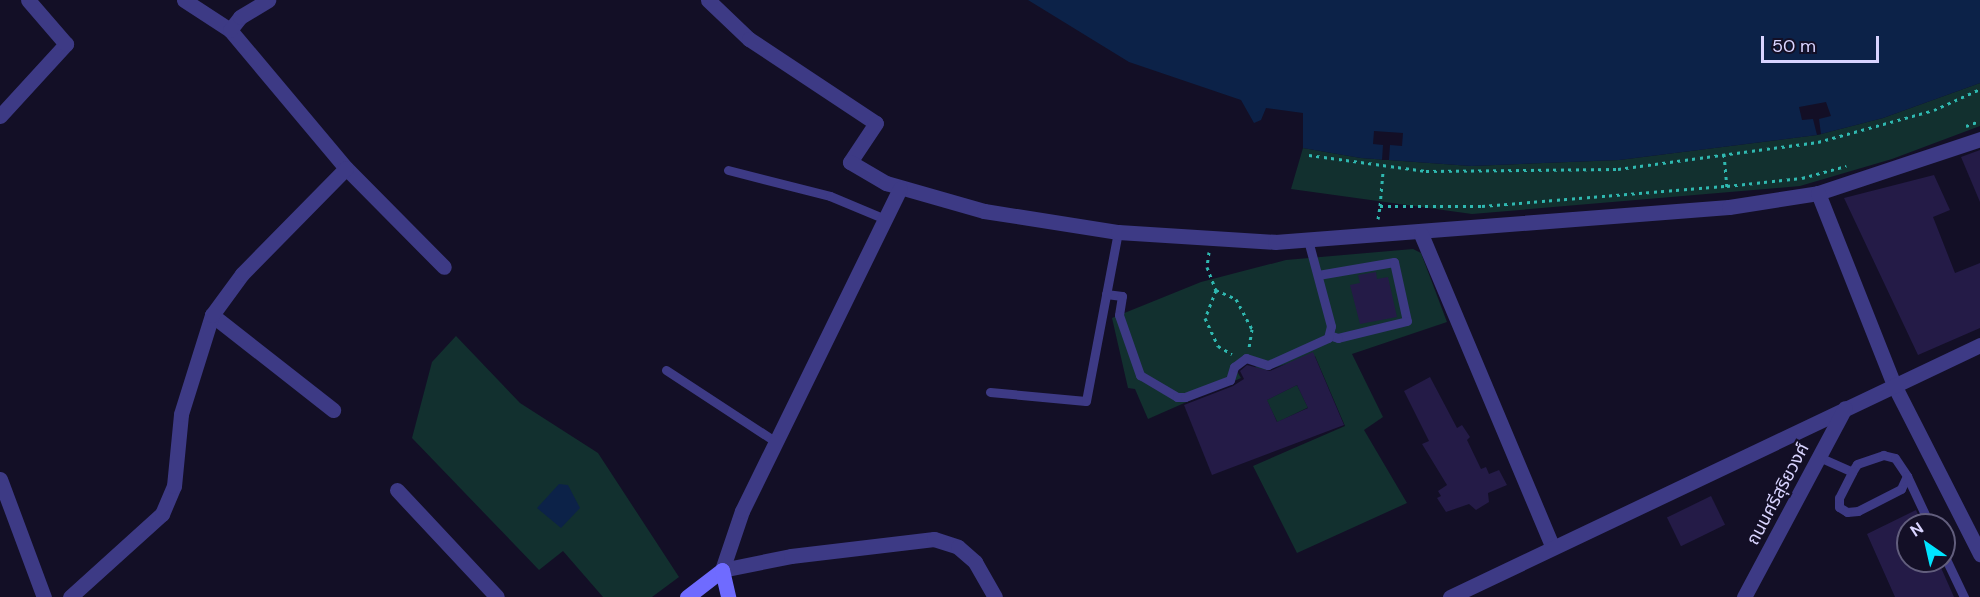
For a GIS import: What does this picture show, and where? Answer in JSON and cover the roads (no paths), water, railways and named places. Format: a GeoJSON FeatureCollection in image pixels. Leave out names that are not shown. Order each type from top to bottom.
{"type":"FeatureCollection","features":[{"type":"Feature","properties":{"kind":"street"},"geometry":{"type":"LineString","coordinates":[[0,116],[66,44],[28,0]]}},
{"type":"Feature","properties":{"kind":"street"},"geometry":{"type":"LineString","coordinates":[[184,0],[230,30],[346,168],[444,267]]}},
{"type":"Feature","properties":{"kind":"street"},"geometry":{"type":"LineString","coordinates":[[230,30],[240,17],[268,0]]}},
{"type":"Feature","properties":{"kind":"street"},"geometry":{"type":"LineString","coordinates":[[708,0],[749,39],[876,123],[850,162],[900,189],[984,211],[1118,232],[1210,241],[1308,240],[1421,234],[1729,207],[1818,193],[1980,139]]}},
{"type":"Feature","properties":{"kind":"street"},"geometry":{"type":"LineString","coordinates":[[70,597],[162,514],[174,486],[181,414],[212,315],[242,274],[346,168]]}},
{"type":"Feature","properties":{"kind":"street"},"geometry":{"type":"LineString","coordinates":[[728,597],[722,570],[742,511],[900,189]]}},
{"type":"Feature","properties":{"kind":"street"},"geometry":{"type":"LineString","coordinates":[[1818,193],[1894,385],[1980,554]]}},
{"type":"Feature","properties":{"kind":"street"},"geometry":{"type":"LineString","coordinates":[[1421,234],[1552,546]]}},
{"type":"Feature","properties":{"kind":"street"},"geometry":{"type":"LineString","coordinates":[[212,315],[333,410]]}},
{"type":"Feature","properties":{"kind":"street"},"geometry":{"type":"LineString","coordinates":[[1450,597],[1552,546],[1980,345]]}},
{"type":"Feature","properties":{"kind":"street","name":"ถนนศรีสุริยวงศ์"},"geometry":{"type":"LineString","coordinates":[[1744,597],[1845,408]]}},
{"type":"Feature","properties":{"kind":"street"},"geometry":{"type":"LineString","coordinates":[[0,479],[44,597]]}},
{"type":"Feature","properties":{"kind":"street"},"geometry":{"type":"LineString","coordinates":[[398,490],[497,597]]}},
{"type":"Feature","properties":{"kind":"street"},"geometry":{"type":"LineString","coordinates":[[687,597],[722,570],[791,556],[934,539],[958,547],[975,562],[995,597]]}},
{"type":"Feature","properties":{"kind":"lane"},"geometry":{"type":"LineString","coordinates":[[728,170],[830,196],[885,219]]}},
{"type":"Feature","properties":{"kind":"lane"},"geometry":{"type":"LineString","coordinates":[[990,392],[1086,401],[1118,232]]}},
{"type":"Feature","properties":{"kind":"lane"},"geometry":{"type":"LineString","coordinates":[[1106,294],[1122,296],[1119,315],[1140,375],[1177,397],[1230,380],[1234,367],[1246,358],[1268,365],[1322,344],[1329,335],[1331,326],[1308,240]]}},
{"type":"Feature","properties":{"kind":"lane"},"geometry":{"type":"LineString","coordinates":[[1318,275],[1394,262],[1407,321],[1338,338],[1329,335]]}},
{"type":"Feature","properties":{"kind":"lane"},"geometry":{"type":"LineString","coordinates":[[666,370],[776,442]]}},
{"type":"Feature","properties":{"kind":"lane"},"geometry":{"type":"LineString","coordinates":[[1906,476],[1901,489],[1858,511],[1847,512],[1839,507],[1839,498],[1857,464],[1883,455],[1895,458],[1906,476],[1924,513]]}},
{"type":"Feature","properties":{"kind":"lane"},"geometry":{"type":"LineString","coordinates":[[1819,457],[1852,472]]}},
{"type":"Feature","properties":{"kind":"lane"},"geometry":{"type":"LineString","coordinates":[[1953,573],[1964,597]]}},
{"type":"Feature","properties":{"kind":"water"},"geometry":{"type":"Polygon","coordinates":[[[1028,0],[1980,0],[1980,83],[1883,118],[1817,135],[1619,160],[1471,166],[1361,158],[1303,148],[1303,113],[1266,108],[1261,120],[1254,123],[1241,100],[1129,62],[1028,0]]]}},
{"type":"Feature","properties":{"kind":"water"},"geometry":{"type":"Polygon","coordinates":[[[559,484],[568,485],[580,508],[561,528],[537,508],[559,484]]]}}]}
